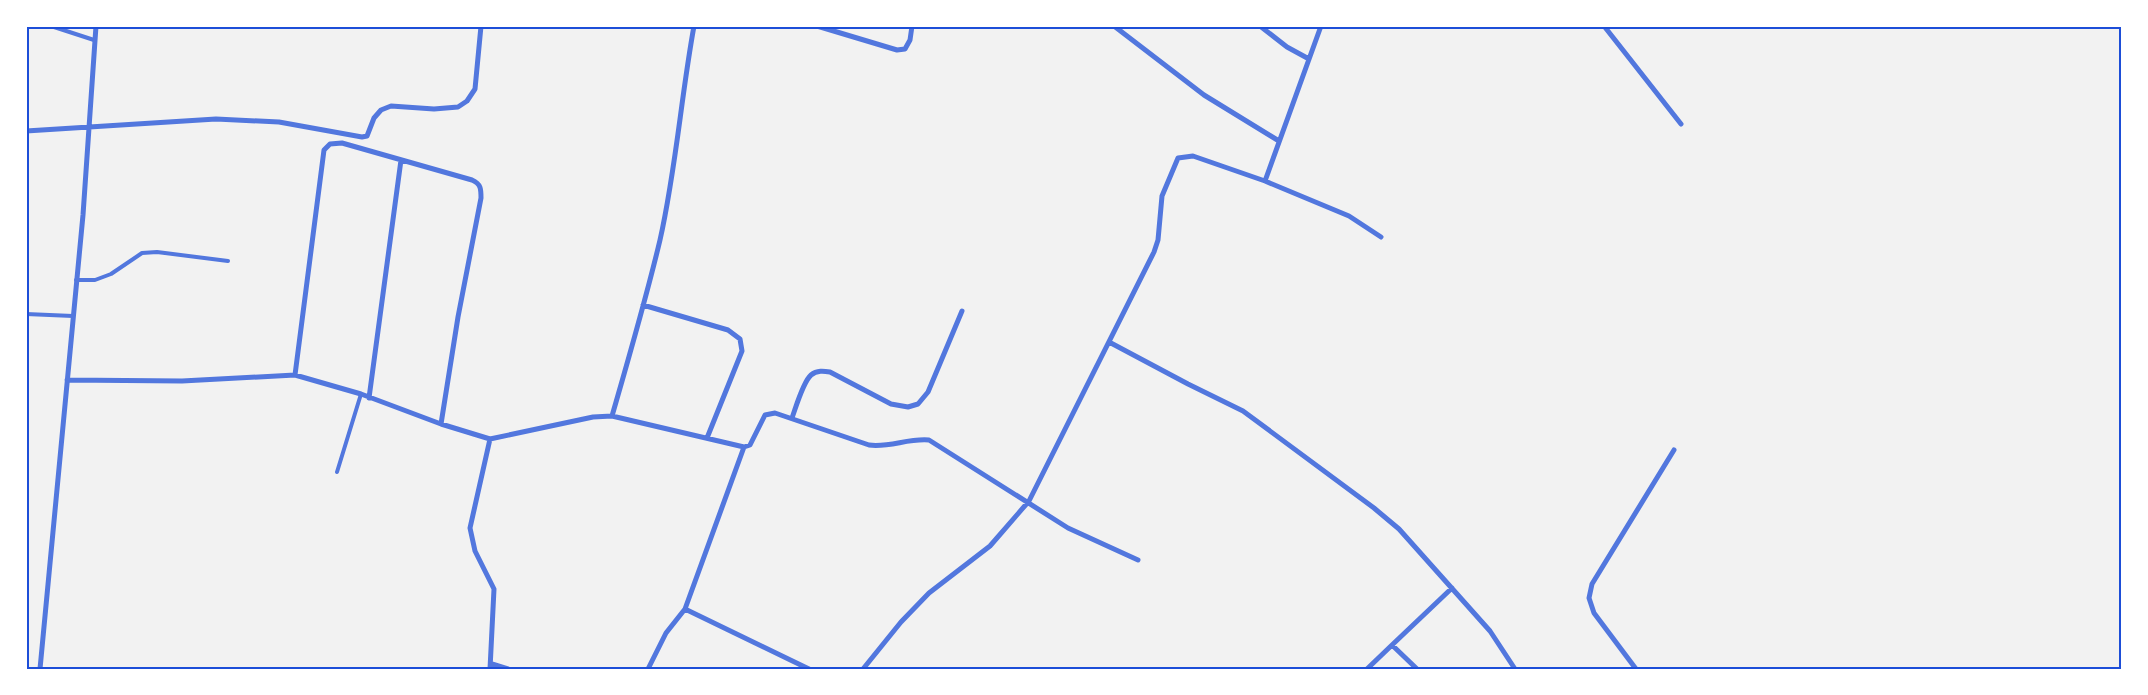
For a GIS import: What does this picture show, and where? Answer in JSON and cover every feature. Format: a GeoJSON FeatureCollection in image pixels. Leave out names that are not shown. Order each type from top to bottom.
{"type":"FeatureCollection","features":[{"type":"Feature","properties":{"kind":"street"},"geometry":{"type":"LineString","coordinates":[[40,669],[83,215],[96,26]]}},
{"type":"Feature","properties":{"kind":"street"},"geometry":{"type":"LineString","coordinates":[[26,131],[216,119],[280,122],[362,137],[367,136],[374,118],[381,110],[391,106],[434,109],[458,107],[467,102],[475,89],[481,26]]}},
{"type":"Feature","properties":{"kind":"street"},"geometry":{"type":"LineString","coordinates":[[612,416],[660,239],[694,26]]}},
{"type":"Feature","properties":{"kind":"street"},"geometry":{"type":"LineString","coordinates":[[817,26],[896,50],[904,49],[910,40],[912,26]]}},
{"type":"Feature","properties":{"kind":"street"},"geometry":{"type":"LineString","coordinates":[[1114,26],[1204,95],[1279,141]]}},
{"type":"Feature","properties":{"kind":"street"},"geometry":{"type":"LineString","coordinates":[[1260,26],[1280,42],[1309,59]]}},
{"type":"Feature","properties":{"kind":"street"},"geometry":{"type":"LineString","coordinates":[[1266,181],[1321,26]]}},
{"type":"Feature","properties":{"kind":"street"},"geometry":{"type":"LineString","coordinates":[[1604,26],[1681,124]]}},
{"type":"Feature","properties":{"kind":"street"},"geometry":{"type":"LineString","coordinates":[[295,375],[324,150],[330,144],[342,143],[472,180],[478,183],[481,189],[441,424]]}},
{"type":"Feature","properties":{"kind":"street"},"geometry":{"type":"LineString","coordinates":[[863,669],[901,622],[929,593],[990,546],[1029,501],[1154,252],[1158,240],[1162,196],[1178,158],[1194,156],[1266,181],[1349,216],[1381,237]]}},
{"type":"Feature","properties":{"kind":"street"},"geometry":{"type":"LineString","coordinates":[[369,398],[401,160]]}},
{"type":"Feature","properties":{"kind":"street"},"geometry":{"type":"LineString","coordinates":[[643,305],[728,330],[740,338],[742,351],[707,438]]}},
{"type":"Feature","properties":{"kind":"street"},"geometry":{"type":"LineString","coordinates":[[792,418],[811,375],[820,371],[830,372],[891,404],[908,407],[918,404],[928,392],[962,311]]}},
{"type":"Feature","properties":{"kind":"street"},"geometry":{"type":"LineString","coordinates":[[1109,342],[1188,384],[1243,410],[1399,529],[1490,632],[1515,669]]}},
{"type":"Feature","properties":{"kind":"street"},"geometry":{"type":"LineString","coordinates":[[67,380],[182,382],[295,375],[361,394],[441,424],[490,439],[593,417],[612,416],[744,446],[750,445],[765,415],[775,413],[869,445],[881,447],[911,440],[929,440],[1029,501],[1068,528],[1138,560]]}},
{"type":"Feature","properties":{"kind":"street"},"geometry":{"type":"LineString","coordinates":[[490,439],[470,528],[476,551],[494,589],[491,666],[508,669]]}},
{"type":"Feature","properties":{"kind":"street"},"geometry":{"type":"LineString","coordinates":[[648,669],[666,633],[685,609],[744,446]]}},
{"type":"Feature","properties":{"kind":"street"},"geometry":{"type":"LineString","coordinates":[[1636,669],[1594,613],[1589,598],[1592,584],[1674,450]]}},
{"type":"Feature","properties":{"kind":"street"},"geometry":{"type":"LineString","coordinates":[[1367,669],[1452,588]]}},
{"type":"Feature","properties":{"kind":"street"},"geometry":{"type":"LineString","coordinates":[[685,609],[808,669]]}},
{"type":"Feature","properties":{"kind":"street"},"geometry":{"type":"LineString","coordinates":[[1392,645],[1417,669]]}},
{"type":"Feature","properties":{"kind":"lane"},"geometry":{"type":"LineString","coordinates":[[51,26],[94,40]]}},
{"type":"Feature","properties":{"kind":"lane"},"geometry":{"type":"LineString","coordinates":[[76,280],[95,280],[111,274],[142,253],[157,252],[228,261]]}},
{"type":"Feature","properties":{"kind":"lane"},"geometry":{"type":"LineString","coordinates":[[26,314],[73,316]]}},
{"type":"Feature","properties":{"kind":"lane"},"geometry":{"type":"LineString","coordinates":[[337,472],[361,394]]}}]}
